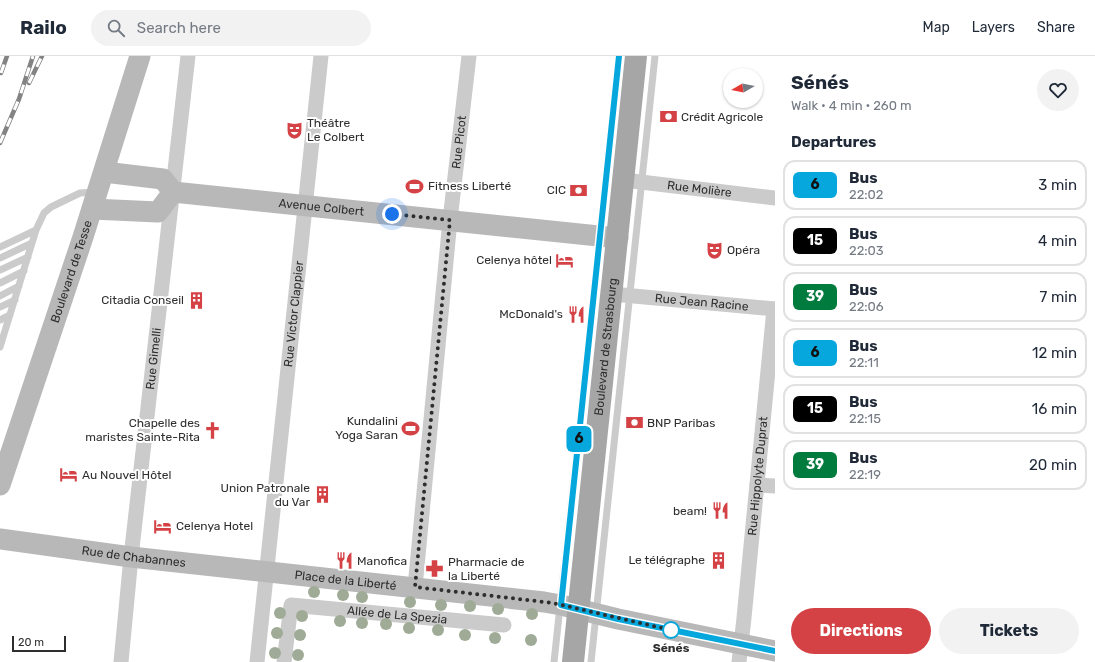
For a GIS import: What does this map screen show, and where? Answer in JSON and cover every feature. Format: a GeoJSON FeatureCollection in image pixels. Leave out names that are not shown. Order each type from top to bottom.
{"type":"FeatureCollection","features":[{"type":"Feature","properties":{"kind":"main road","name":"Boulevard de Strasbourg"},"geometry":{"type":"LineString","coordinates":[[573,662],[621,295],[609,237],[633,181],[636,56]]}},
{"type":"Feature","properties":{"kind":"street","name":"Boulevard de Tesse"},"geometry":{"type":"LineString","coordinates":[[0,485],[95,201],[140,56]]}},
{"type":"Feature","properties":{"kind":"street","name":"Rue Gimelli"},"geometry":{"type":"LineString","coordinates":[[121,662],[131,557],[188,56]]}},
{"type":"Feature","properties":{"kind":"street","name":"Rue Victor Clappier"},"geometry":{"type":"LineString","coordinates":[[267,572],[304,206],[321,56]]}},
{"type":"Feature","properties":{"kind":"street","name":"Rue Picot"},"geometry":{"type":"LineString","coordinates":[[415,587],[450,220],[469,56]]}},
{"type":"Feature","properties":{"kind":"street"},"geometry":{"type":"LineString","coordinates":[[95,201],[158,212],[173,192],[163,179],[104,172]]}},
{"type":"Feature","properties":{"kind":"street","name":"Rue Molière"},"geometry":{"type":"LineString","coordinates":[[633,181],[775,198]]}},
{"type":"Feature","properties":{"kind":"street","name":"Avenue Colbert"},"geometry":{"type":"LineString","coordinates":[[173,192],[609,237]]}},
{"type":"Feature","properties":{"kind":"street","name":"Rue Jean Racine"},"geometry":{"type":"LineString","coordinates":[[621,295],[775,309]]}},
{"type":"Feature","properties":{"kind":"street","name":"Rue Hippolyte Duprat"},"geometry":{"type":"LineString","coordinates":[[740,653],[775,309]]}},
{"type":"Feature","properties":{"kind":"street"},"geometry":{"type":"LineString","coordinates":[[757,485],[775,486]]}},
{"type":"Feature","properties":{"kind":"street","name":"Rue de Chabannes"},"geometry":{"type":"LineString","coordinates":[[0,539],[131,557],[267,572]]}},
{"type":"Feature","properties":{"kind":"street"},"geometry":{"type":"LineString","coordinates":[[257,662],[267,572]]}},
{"type":"Feature","properties":{"kind":"street","name":"Place de la Liberté"},"geometry":{"type":"LineString","coordinates":[[267,572],[415,587],[579,609],[671,630],[740,653],[775,650]]}},
{"type":"Feature","properties":{"kind":"street","name":"Allée de La Spezia"},"geometry":{"type":"LineString","coordinates":[[284,662],[291,605],[504,625]]}},
{"type":"Feature","properties":{"kind":"lane"},"geometry":{"type":"LineString","coordinates":[[591,662],[579,609],[609,237],[619,56]]}},
{"type":"Feature","properties":{"kind":"lane"},"geometry":{"type":"LineString","coordinates":[[621,295],[633,181],[655,56]]}},
{"type":"Feature","properties":{"kind":"lane"},"geometry":{"type":"LineString","coordinates":[[0,346],[3,330],[15,300],[36,230],[44,213],[51,207],[80,193],[88,192],[95,201]]}},
{"type":"Feature","properties":{"kind":"lane"},"geometry":{"type":"LineString","coordinates":[[0,247],[36,230]]}},
{"type":"Feature","properties":{"kind":"lane"},"geometry":{"type":"LineString","coordinates":[[0,258],[32,243]]}},
{"type":"Feature","properties":{"kind":"lane"},"geometry":{"type":"LineString","coordinates":[[0,270],[28,257]]}},
{"type":"Feature","properties":{"kind":"lane"},"geometry":{"type":"LineString","coordinates":[[0,283],[24,272]]}},
{"type":"Feature","properties":{"kind":"lane"},"geometry":{"type":"LineString","coordinates":[[0,296],[19,286]]}},
{"type":"Feature","properties":{"kind":"lane"},"geometry":{"type":"LineString","coordinates":[[0,307],[15,300]]}},
{"type":"Feature","properties":{"kind":"lane"},"geometry":{"type":"LineString","coordinates":[[0,320],[10,315]]}},
{"type":"Feature","properties":{"kind":"lane"},"geometry":{"type":"LineString","coordinates":[[554,662],[579,609]]}},
{"type":"Feature","properties":{"kind":"railway"},"geometry":{"type":"LineString","coordinates":[[1,73],[7,56]]}},
{"type":"Feature","properties":{"kind":"railway"},"geometry":{"type":"LineString","coordinates":[[0,143],[19,99],[33,56]]}},
{"type":"Feature","properties":{"kind":"railway"},"geometry":{"type":"LineString","coordinates":[[29,83],[42,56]]}},
{"type":"Feature","properties":{"kind":"bus line","name":"6"},"geometry":{"type":"LineString","coordinates":[[619,56],[561,605],[618,619],[775,651]]}},
{"type":"Feature","properties":{"kind":"place","name":"Crédit Agricole"},"geometry":{"type":"Point","coordinates":[668,117]}},
{"type":"Feature","properties":{"kind":"place","name":"Théâtre Le Colbert"},"geometry":{"type":"Point","coordinates":[294,130]}},
{"type":"Feature","properties":{"kind":"place","name":"Fitness Liberté"},"geometry":{"type":"Point","coordinates":[415,186]}},
{"type":"Feature","properties":{"kind":"place","name":"CIC"},"geometry":{"type":"Point","coordinates":[579,190]}},
{"type":"Feature","properties":{"kind":"place","name":"Opéra"},"geometry":{"type":"Point","coordinates":[714,250]}},
{"type":"Feature","properties":{"kind":"place","name":"Celenya hôtel"},"geometry":{"type":"Point","coordinates":[565,260]}},
{"type":"Feature","properties":{"kind":"place","name":"Citadia Conseil"},"geometry":{"type":"Point","coordinates":[197,300]}},
{"type":"Feature","properties":{"kind":"place","name":"McDonald's"},"geometry":{"type":"Point","coordinates":[576,314]}},
{"type":"Feature","properties":{"kind":"place","name":"BNP Paribas"},"geometry":{"type":"Point","coordinates":[634,423]}},
{"type":"Feature","properties":{"kind":"place","name":"Kundalini Yoga Saran"},"geometry":{"type":"Point","coordinates":[411,428]}},
{"type":"Feature","properties":{"kind":"place","name":"Chapelle des maristes Sainte-Rita"},"geometry":{"type":"Point","coordinates":[213,430]}},
{"type":"Feature","properties":{"kind":"place","name":"Au Nouvel Hôtel"},"geometry":{"type":"Point","coordinates":[69,475]}},
{"type":"Feature","properties":{"kind":"place","name":"Union Patronale du Var"},"geometry":{"type":"Point","coordinates":[323,495]}},
{"type":"Feature","properties":{"kind":"place","name":"beam!"},"geometry":{"type":"Point","coordinates":[720,511]}},
{"type":"Feature","properties":{"kind":"place","name":"Celenya Hotel"},"geometry":{"type":"Point","coordinates":[163,526]}},
{"type":"Feature","properties":{"kind":"place","name":"Le télégraphe"},"geometry":{"type":"Point","coordinates":[718,560]}},
{"type":"Feature","properties":{"kind":"place","name":"Manofica"},"geometry":{"type":"Point","coordinates":[344,561]}},
{"type":"Feature","properties":{"kind":"place","name":"Pharmacie de la Liberté"},"geometry":{"type":"Point","coordinates":[435,569]}},
{"type":"Feature","properties":{"kind":"place","name":"Sénés"},"geometry":{"type":"Point","coordinates":[671,630]}},
{"type":"Feature","properties":{"kind":"route"},"geometry":{"type":"LineString","coordinates":[[392,214],[450,220],[415,587],[553,603],[671,630]]}}]}
